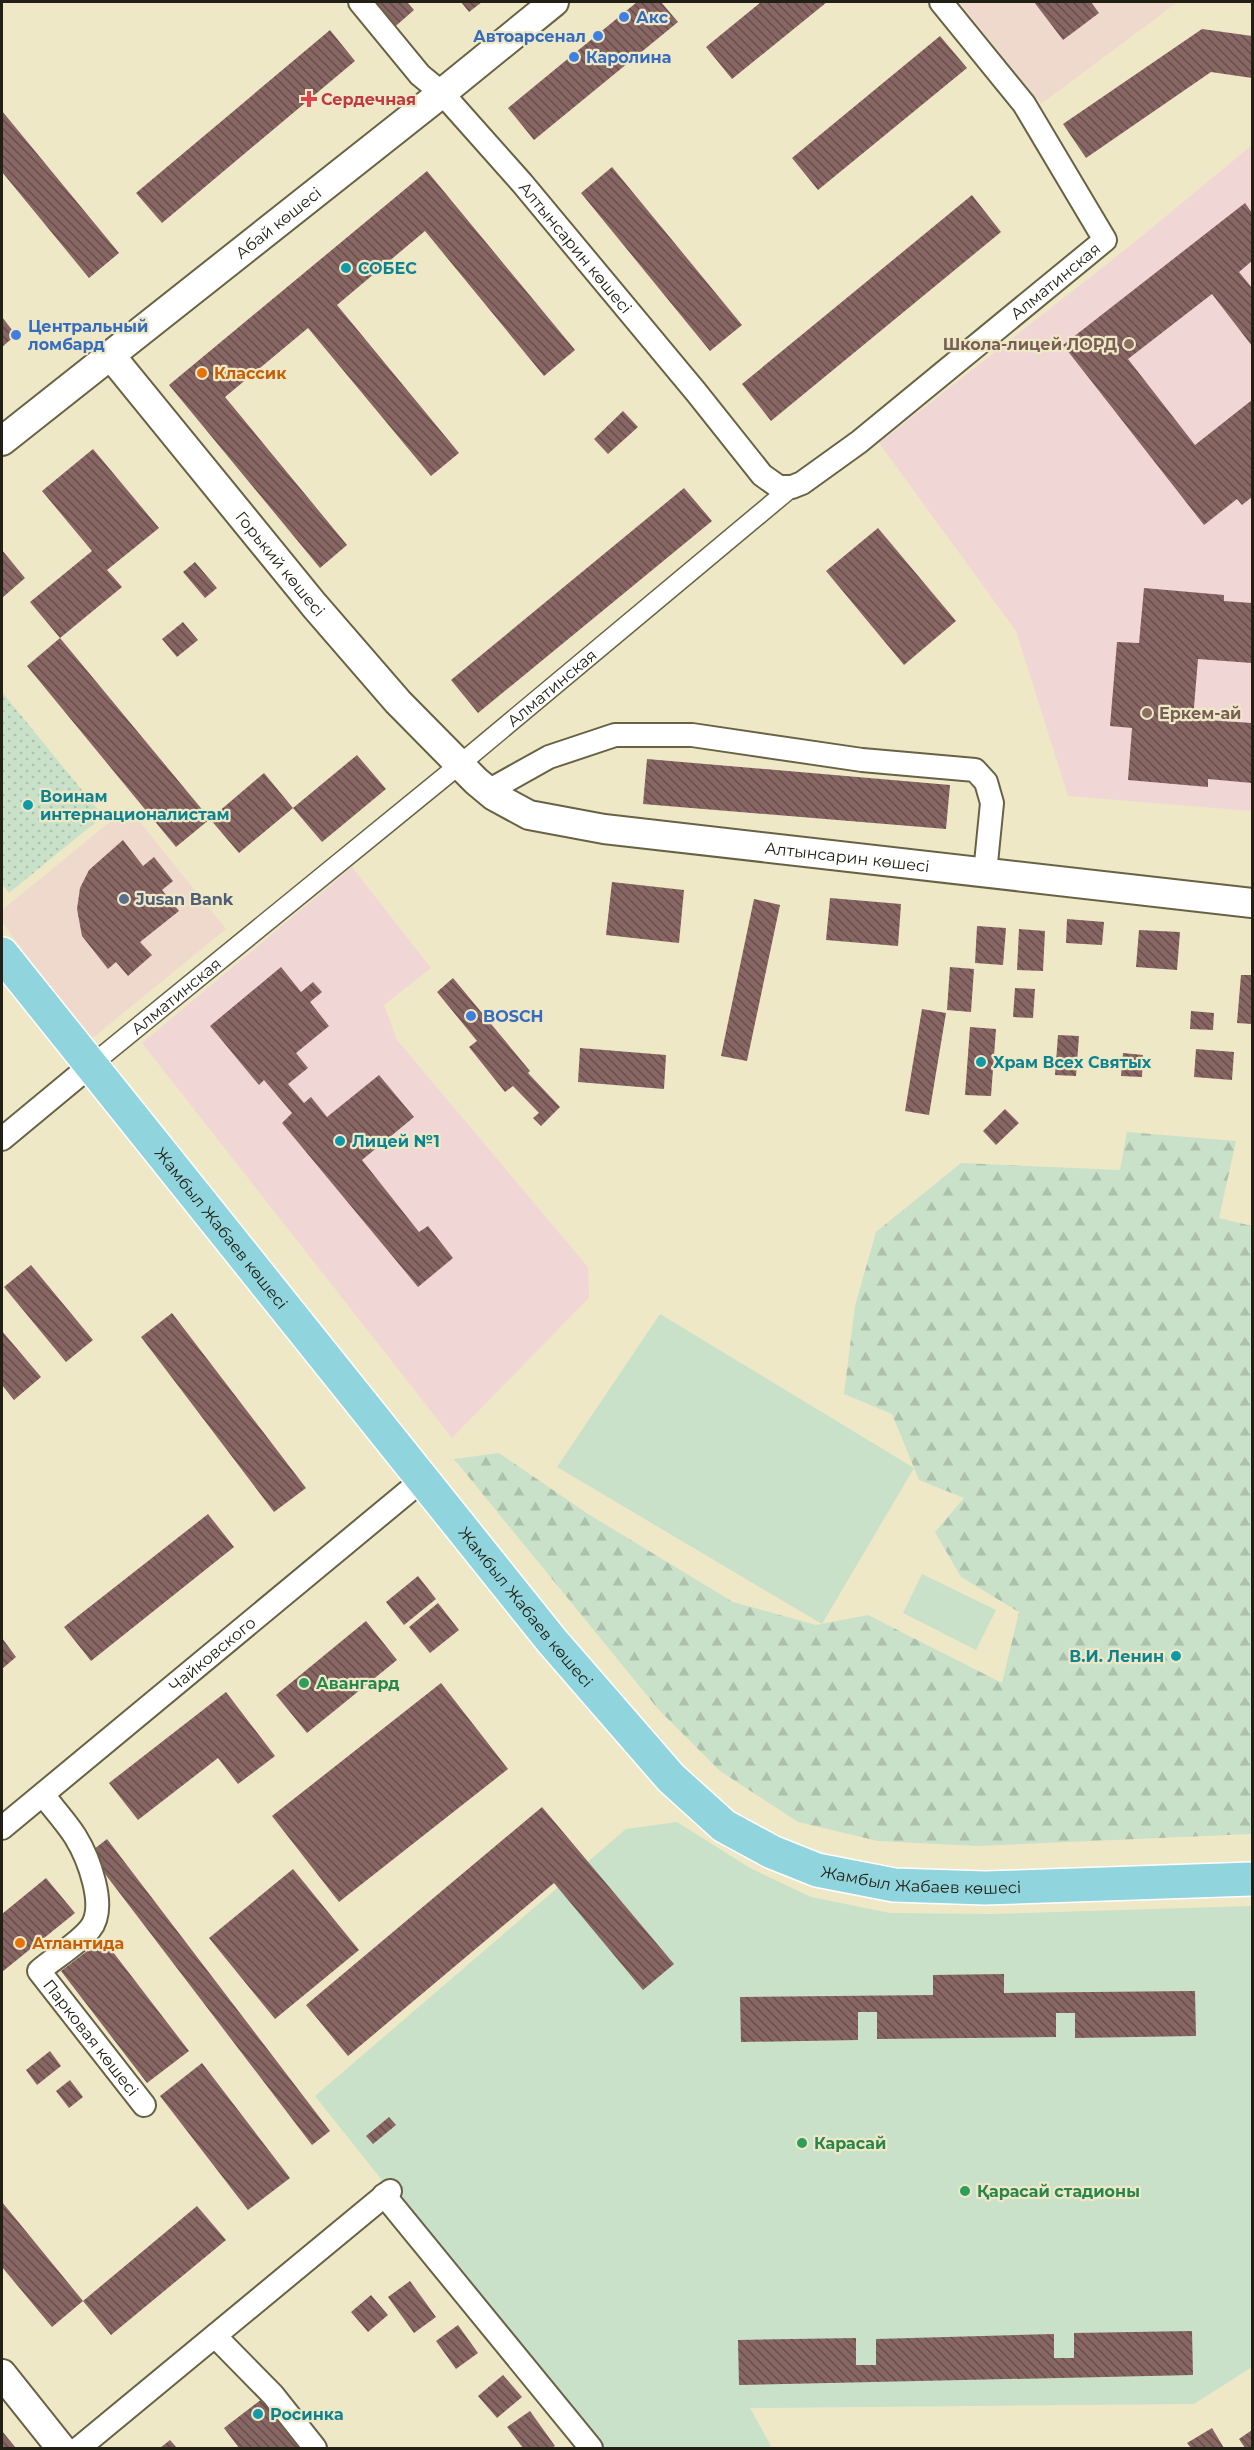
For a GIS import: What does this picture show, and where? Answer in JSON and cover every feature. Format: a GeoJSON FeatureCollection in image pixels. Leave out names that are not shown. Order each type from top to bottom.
{"type":"FeatureCollection","features":[{"type":"Feature","properties":{"kind":"main road","name":"Жамбыл Жабаев көшесі"},"geometry":{"type":"LineString","coordinates":[[2,954],[552,1641],[671,1778],[724,1826],[772,1852],[817,1870],[894,1885],[985,1888],[1252,1879]]}},
{"type":"Feature","properties":{"kind":"street","name":"Алтынсарин көшесі"},"geometry":{"type":"LineString","coordinates":[[360,2],[420,75],[442,93],[530,192],[762,475],[779,487],[792,487]]}},
{"type":"Feature","properties":{"kind":"street","name":"Абай көшесі"},"geometry":{"type":"LineString","coordinates":[[2,441],[554,2]]}},
{"type":"Feature","properties":{"kind":"street","name":"Алматинская"},"geometry":{"type":"LineString","coordinates":[[2,1138],[459,765],[792,487],[802,483],[859,442],[1105,240],[1024,104],[941,2]]}},
{"type":"Feature","properties":{"kind":"street","name":"Горький көшесі"},"geometry":{"type":"LineString","coordinates":[[111,356],[314,605],[398,702],[459,765]]}},
{"type":"Feature","properties":{"kind":"street"},"geometry":{"type":"LineString","coordinates":[[488,791],[549,757],[615,735],[692,735],[862,760],[975,770],[986,782],[992,803],[985,873]]}},
{"type":"Feature","properties":{"kind":"street","name":"Алтынсарин көшесі"},"geometry":{"type":"LineString","coordinates":[[459,765],[488,791],[514,808],[529,815],[572,825],[1252,903]]}},
{"type":"Feature","properties":{"kind":"street","name":"Чайковского"},"geometry":{"type":"LineString","coordinates":[[2,1828],[44,1796],[422,1480]]}},
{"type":"Feature","properties":{"kind":"street","name":"Парковая көшесі"},"geometry":{"type":"LineString","coordinates":[[44,1796],[75,1836],[83,1852],[95,1888],[97,1904],[96,1918],[90,1929],[39,1971],[144,2104]]}},
{"type":"Feature","properties":{"kind":"street"},"geometry":{"type":"LineString","coordinates":[[79,2448],[387,2193],[591,2448]]}},
{"type":"Feature","properties":{"kind":"street"},"geometry":{"type":"LineString","coordinates":[[215,2336],[273,2394],[315,2448]]}},
{"type":"Feature","properties":{"kind":"street"},"geometry":{"type":"LineString","coordinates":[[2,2373],[61,2448]]}},
{"type":"Feature","properties":{"kind":"shaded area"},"geometry":{"type":"Polygon","coordinates":[[[959,2],[1178,2],[1041,104],[959,2]]]}},
{"type":"Feature","properties":{"kind":"shaded area","name":"Школа-лицей ЛОРД"},"geometry":{"type":"Polygon","coordinates":[[[1252,145],[1252,811],[1068,796],[1016,631],[879,443],[1131,245],[1252,145]]]}},
{"type":"Feature","properties":{"kind":"shaded area"},"geometry":{"type":"Polygon","coordinates":[[[128,807],[226,929],[89,1041],[2,922],[2,910],[128,807]]]}},
{"type":"Feature","properties":{"kind":"shaded area"},"geometry":{"type":"Polygon","coordinates":[[[352,867],[431,968],[384,1005],[397,1040],[588,1267],[589,1298],[452,1438],[142,1043],[352,867]]]}},
{"type":"Feature","properties":{"kind":"green space"},"geometry":{"type":"Polygon","coordinates":[[[2,692],[103,816],[9,893],[2,884],[2,692]]]}},
{"type":"Feature","properties":{"kind":"green space"},"geometry":{"type":"Polygon","coordinates":[[[1127,1132],[1236,1141],[1219,1218],[1252,1226],[1252,1834],[976,1846],[878,1841],[798,1822],[720,1771],[659,1710],[454,1459],[499,1453],[588,1514],[733,1602],[816,1625],[868,1615],[1002,1683],[1019,1612],[961,1577],[935,1532],[964,1498],[919,1480],[892,1414],[844,1394],[855,1306],[876,1232],[961,1163],[1120,1170],[1127,1132]]]}},
{"type":"Feature","properties":{"kind":"green space"},"geometry":{"type":"Polygon","coordinates":[[[660,1314],[914,1468],[822,1624],[557,1467],[660,1314]]]}},
{"type":"Feature","properties":{"kind":"green space"},"geometry":{"type":"Polygon","coordinates":[[[922,1574],[996,1610],[976,1650],[903,1613],[922,1574]]]}},
{"type":"Feature","properties":{"kind":"green space","name":"Карасай"},"geometry":{"type":"Polygon","coordinates":[[[677,1822],[750,1868],[811,1897],[890,1913],[991,1914],[1252,1906],[1252,2367],[1194,2404],[750,2408],[771,2446],[766,2448],[595,2448],[315,2096],[626,1829],[677,1822]]]}},
{"type":"Feature","properties":{"kind":"building"},"geometry":{"type":"Polygon","coordinates":[[[373,2],[407,2],[414,10],[390,31],[373,2]]]}},
{"type":"Feature","properties":{"kind":"building"},"geometry":{"type":"Polygon","coordinates":[[[461,2],[482,2],[469,12],[461,2]]]}},
{"type":"Feature","properties":{"kind":"building"},"geometry":{"type":"Polygon","coordinates":[[[637,2],[661,2],[678,22],[534,140],[508,108],[637,2]]]}},
{"type":"Feature","properties":{"kind":"building"},"geometry":{"type":"Polygon","coordinates":[[[761,2],[827,2],[732,79],[706,47],[761,2]]]}},
{"type":"Feature","properties":{"kind":"building"},"geometry":{"type":"Polygon","coordinates":[[[1034,2],[1091,2],[1099,13],[1063,40],[1034,2]]]}},
{"type":"Feature","properties":{"kind":"building"},"geometry":{"type":"Polygon","coordinates":[[[1202,29],[1252,36],[1252,78],[1211,72],[1086,158],[1063,124],[1202,29]]]}},
{"type":"Feature","properties":{"kind":"building"},"geometry":{"type":"Polygon","coordinates":[[[330,30],[355,61],[162,223],[136,193],[330,30]]]}},
{"type":"Feature","properties":{"kind":"building"},"geometry":{"type":"Polygon","coordinates":[[[940,36],[967,68],[818,190],[792,158],[940,36]]]}},
{"type":"Feature","properties":{"kind":"building"},"geometry":{"type":"Polygon","coordinates":[[[2,111],[119,253],[89,278],[2,172],[2,111]]]}},
{"type":"Feature","properties":{"kind":"building"},"geometry":{"type":"Polygon","coordinates":[[[612,167],[742,325],[710,351],[581,193],[612,167]]]}},
{"type":"Feature","properties":{"kind":"building"},"geometry":{"type":"Polygon","coordinates":[[[427,171],[575,350],[544,376],[425,231],[337,305],[459,453],[431,476],[308,328],[225,397],[347,545],[320,568],[169,385],[427,171]]]}},
{"type":"Feature","properties":{"kind":"building"},"geometry":{"type":"Polygon","coordinates":[[[972,195],[1001,232],[771,421],[742,384],[972,195]]]}},
{"type":"Feature","properties":{"kind":"building"},"geometry":{"type":"Polygon","coordinates":[[[1245,203],[1252,213],[1252,261],[1239,272],[1252,288],[1252,346],[1212,294],[1128,359],[1195,445],[1252,400],[1252,497],[1242,505],[1237,499],[1204,525],[1063,345],[1245,203]]]}},
{"type":"Feature","properties":{"kind":"building"},"geometry":{"type":"Polygon","coordinates":[[[2,317],[16,335],[2,347],[2,317]]]}},
{"type":"Feature","properties":{"kind":"building"},"geometry":{"type":"Polygon","coordinates":[[[623,411],[638,427],[608,454],[594,439],[623,411]]]}},
{"type":"Feature","properties":{"kind":"building"},"geometry":{"type":"Polygon","coordinates":[[[93,449],[159,528],[107,570],[122,587],[60,638],[30,602],[92,551],[42,491],[93,449]]]}},
{"type":"Feature","properties":{"kind":"building"},"geometry":{"type":"Polygon","coordinates":[[[684,488],[712,521],[478,713],[451,680],[684,488]]]}},
{"type":"Feature","properties":{"kind":"building"},"geometry":{"type":"Polygon","coordinates":[[[878,528],[956,621],[904,665],[826,571],[878,528]]]}},
{"type":"Feature","properties":{"kind":"building"},"geometry":{"type":"Polygon","coordinates":[[[2,550],[25,578],[2,598],[2,550]]]}},
{"type":"Feature","properties":{"kind":"building"},"geometry":{"type":"Polygon","coordinates":[[[195,562],[217,588],[205,598],[183,572],[195,562]]]}},
{"type":"Feature","properties":{"kind":"building"},"geometry":{"type":"Polygon","coordinates":[[[1144,588],[1224,595],[1224,601],[1252,603],[1252,663],[1198,659],[1193,719],[1252,723],[1252,783],[1208,779],[1208,787],[1128,780],[1132,728],[1110,726],[1117,642],[1139,643],[1144,588]]]}},
{"type":"Feature","properties":{"kind":"building"},"geometry":{"type":"Polygon","coordinates":[[[183,622],[198,640],[177,657],[162,639],[183,622]]]}},
{"type":"Feature","properties":{"kind":"building"},"geometry":{"type":"Polygon","coordinates":[[[60,638],[210,819],[176,847],[27,666],[60,638]]]}},
{"type":"Feature","properties":{"kind":"building"},"geometry":{"type":"Polygon","coordinates":[[[357,755],[386,789],[322,842],[293,808],[357,755]]]}},
{"type":"Feature","properties":{"kind":"building"},"geometry":{"type":"Polygon","coordinates":[[[647,759],[950,785],[946,829],[643,804],[647,759]]]}},
{"type":"Feature","properties":{"kind":"building"},"geometry":{"type":"Polygon","coordinates":[[[264,773],[293,808],[239,853],[210,819],[264,773]]]}},
{"type":"Feature","properties":{"kind":"building","name":"Jusan Bank"},"geometry":{"type":"Polygon","coordinates":[[[123,840],[143,866],[154,857],[173,881],[162,890],[179,911],[140,942],[152,955],[128,976],[116,962],[108,969],[82,936],[77,909],[80,888],[89,870],[123,840]]]}},
{"type":"Feature","properties":{"kind":"building"},"geometry":{"type":"Polygon","coordinates":[[[612,882],[684,890],[679,943],[606,935],[612,882]]]}},
{"type":"Feature","properties":{"kind":"building"},"geometry":{"type":"Polygon","coordinates":[[[830,898],[901,904],[898,946],[826,940],[830,898]]]}},
{"type":"Feature","properties":{"kind":"building"},"geometry":{"type":"Polygon","coordinates":[[[754,899],[780,905],[747,1061],[721,1056],[754,899]]]}},
{"type":"Feature","properties":{"kind":"building"},"geometry":{"type":"Polygon","coordinates":[[[1067,919],[1104,922],[1102,945],[1066,943],[1067,919]]]}},
{"type":"Feature","properties":{"kind":"building"},"geometry":{"type":"Polygon","coordinates":[[[977,926],[1006,928],[1003,965],[975,963],[977,926]]]}},
{"type":"Feature","properties":{"kind":"building"},"geometry":{"type":"Polygon","coordinates":[[[1019,929],[1045,931],[1043,971],[1017,970],[1019,929]]]}},
{"type":"Feature","properties":{"kind":"building"},"geometry":{"type":"Polygon","coordinates":[[[1139,930],[1180,932],[1177,970],[1136,967],[1139,930]]]}},
{"type":"Feature","properties":{"kind":"building","name":"Лицей №1"},"geometry":{"type":"Polygon","coordinates":[[[281,967],[301,992],[313,982],[322,992],[310,1002],[329,1026],[296,1053],[308,1068],[288,1084],[304,1103],[311,1097],[327,1117],[379,1075],[414,1117],[362,1160],[419,1232],[428,1226],[453,1258],[418,1287],[282,1123],[292,1113],[264,1080],[259,1085],[210,1026],[281,967]]]}},
{"type":"Feature","properties":{"kind":"building"},"geometry":{"type":"Polygon","coordinates":[[[950,967],[974,969],[971,1012],[947,1010],[950,967]]]}},
{"type":"Feature","properties":{"kind":"building"},"geometry":{"type":"Polygon","coordinates":[[[1241,975],[1252,975],[1252,1024],[1237,1023],[1241,975]]]}},
{"type":"Feature","properties":{"kind":"building","name":"BOSCH"},"geometry":{"type":"Polygon","coordinates":[[[453,978],[530,1071],[528,1073],[560,1107],[541,1126],[533,1118],[539,1113],[513,1086],[505,1092],[469,1047],[477,1041],[437,992],[453,978]]]}},
{"type":"Feature","properties":{"kind":"building"},"geometry":{"type":"Polygon","coordinates":[[[1015,988],[1035,989],[1033,1018],[1013,1017],[1015,988]]]}},
{"type":"Feature","properties":{"kind":"building"},"geometry":{"type":"Polygon","coordinates":[[[922,1009],[946,1013],[929,1115],[905,1111],[922,1009]]]}},
{"type":"Feature","properties":{"kind":"building"},"geometry":{"type":"Polygon","coordinates":[[[1191,1011],[1214,1013],[1213,1030],[1190,1029],[1191,1011]]]}},
{"type":"Feature","properties":{"kind":"building","name":"Храм Всех Святых"},"geometry":{"type":"Polygon","coordinates":[[[970,1027],[996,1029],[991,1096],[965,1095],[970,1027]]]}},
{"type":"Feature","properties":{"kind":"building"},"geometry":{"type":"Polygon","coordinates":[[[1058,1035],[1079,1036],[1076,1076],[1055,1075],[1058,1035]]]}},
{"type":"Feature","properties":{"kind":"building"},"geometry":{"type":"Polygon","coordinates":[[[580,1048],[666,1055],[664,1089],[578,1082],[580,1048]]]}},
{"type":"Feature","properties":{"kind":"building"},"geometry":{"type":"Polygon","coordinates":[[[1196,1049],[1234,1052],[1232,1080],[1194,1077],[1196,1049]]]}},
{"type":"Feature","properties":{"kind":"building"},"geometry":{"type":"Polygon","coordinates":[[[1123,1053],[1143,1055],[1142,1077],[1121,1076],[1123,1053]]]}},
{"type":"Feature","properties":{"kind":"building"},"geometry":{"type":"Polygon","coordinates":[[[1005,1109],[1019,1123],[996,1145],[983,1131],[1005,1109]]]}},
{"type":"Feature","properties":{"kind":"building"},"geometry":{"type":"Polygon","coordinates":[[[31,1265],[93,1340],[66,1362],[4,1287],[31,1265]]]}},
{"type":"Feature","properties":{"kind":"building"},"geometry":{"type":"Polygon","coordinates":[[[172,1313],[306,1488],[274,1512],[141,1337],[172,1313]]]}},
{"type":"Feature","properties":{"kind":"building"},"geometry":{"type":"Polygon","coordinates":[[[2,1331],[41,1377],[14,1400],[2,1385],[2,1331]]]}},
{"type":"Feature","properties":{"kind":"building"},"geometry":{"type":"Polygon","coordinates":[[[208,1514],[234,1547],[91,1661],[64,1627],[208,1514]]]}},
{"type":"Feature","properties":{"kind":"building"},"geometry":{"type":"Polygon","coordinates":[[[418,1576],[436,1599],[404,1625],[386,1602],[418,1576]]]}},
{"type":"Feature","properties":{"kind":"building"},"geometry":{"type":"Polygon","coordinates":[[[438,1603],[459,1630],[430,1653],[409,1627],[438,1603]]]}},
{"type":"Feature","properties":{"kind":"building","name":"Авангард"},"geometry":{"type":"Polygon","coordinates":[[[366,1621],[397,1660],[307,1733],[276,1695],[366,1621]]]}},
{"type":"Feature","properties":{"kind":"building"},"geometry":{"type":"Polygon","coordinates":[[[2,1638],[16,1657],[2,1669],[2,1638]]]}},
{"type":"Feature","properties":{"kind":"building"},"geometry":{"type":"Polygon","coordinates":[[[441,1683],[508,1769],[339,1902],[272,1816],[441,1683]]]}},
{"type":"Feature","properties":{"kind":"building"},"geometry":{"type":"Polygon","coordinates":[[[226,1692],[275,1756],[238,1784],[218,1758],[138,1820],[109,1783],[226,1692]]]}},
{"type":"Feature","properties":{"kind":"building"},"geometry":{"type":"Polygon","coordinates":[[[542,1807],[674,1964],[643,1990],[554,1883],[348,2056],[306,2005],[542,1807]]]}},
{"type":"Feature","properties":{"kind":"building"},"geometry":{"type":"Polygon","coordinates":[[[107,1839],[330,2131],[312,2145],[89,1853],[107,1839]]]}},
{"type":"Feature","properties":{"kind":"building"},"geometry":{"type":"Polygon","coordinates":[[[293,1869],[359,1950],[275,2019],[209,1938],[293,1869]]]}},
{"type":"Feature","properties":{"kind":"building","name":"Атлантида"},"geometry":{"type":"Polygon","coordinates":[[[46,1878],[75,1913],[2,1972],[2,1914],[46,1878]]]}},
{"type":"Feature","properties":{"kind":"building"},"geometry":{"type":"Polygon","coordinates":[[[103,1939],[189,2051],[147,2083],[61,1971],[103,1939]]]}},
{"type":"Feature","properties":{"kind":"building"},"geometry":{"type":"Polygon","coordinates":[[[1004,1974],[1004,1993],[1195,1991],[1196,2036],[1075,2038],[1075,2013],[1056,2013],[1056,2037],[877,2039],[877,2012],[858,2012],[858,2040],[741,2042],[740,1997],[933,1995],[933,1975],[1004,1974]]]}},
{"type":"Feature","properties":{"kind":"building"},"geometry":{"type":"Polygon","coordinates":[[[50,2051],[61,2066],[37,2085],[26,2070],[50,2051]]]}},
{"type":"Feature","properties":{"kind":"building"},"geometry":{"type":"Polygon","coordinates":[[[202,2063],[290,2178],[248,2210],[160,2096],[202,2063]]]}},
{"type":"Feature","properties":{"kind":"building"},"geometry":{"type":"Polygon","coordinates":[[[70,2080],[83,2097],[69,2108],[56,2091],[70,2080]]]}},
{"type":"Feature","properties":{"kind":"building"},"geometry":{"type":"Polygon","coordinates":[[[389,2117],[396,2125],[373,2144],[366,2136],[389,2117]]]}},
{"type":"Feature","properties":{"kind":"building"},"geometry":{"type":"Polygon","coordinates":[[[2,2202],[83,2301],[52,2327],[2,2267],[2,2202]]]}},
{"type":"Feature","properties":{"kind":"building"},"geometry":{"type":"Polygon","coordinates":[[[197,2206],[226,2240],[111,2335],[83,2301],[197,2206]]]}},
{"type":"Feature","properties":{"kind":"building"},"geometry":{"type":"Polygon","coordinates":[[[410,2281],[436,2317],[414,2333],[388,2297],[410,2281]]]}},
{"type":"Feature","properties":{"kind":"building"},"geometry":{"type":"Polygon","coordinates":[[[371,2295],[388,2315],[368,2332],[351,2312],[371,2295]]]}},
{"type":"Feature","properties":{"kind":"building"},"geometry":{"type":"Polygon","coordinates":[[[458,2325],[478,2353],[456,2369],[436,2341],[458,2325]]]}},
{"type":"Feature","properties":{"kind":"building"},"geometry":{"type":"Polygon","coordinates":[[[1192,2331],[1193,2375],[739,2385],[738,2340],[856,2338],[856,2365],[876,2365],[876,2339],[1054,2334],[1054,2358],[1074,2358],[1074,2333],[1192,2331]]]}},
{"type":"Feature","properties":{"kind":"building"},"geometry":{"type":"Polygon","coordinates":[[[503,2375],[522,2397],[497,2418],[478,2396],[503,2375]]]}},
{"type":"Feature","properties":{"kind":"building","name":"Росинка"},"geometry":{"type":"Polygon","coordinates":[[[262,2399],[299,2448],[239,2448],[224,2428],[262,2399]]]}},
{"type":"Feature","properties":{"kind":"building"},"geometry":{"type":"Polygon","coordinates":[[[530,2411],[555,2446],[552,2448],[523,2448],[507,2427],[530,2411]]]}},
{"type":"Feature","properties":{"kind":"building"},"geometry":{"type":"Polygon","coordinates":[[[1212,2428],[1224,2448],[1191,2448],[1187,2443],[1212,2428]]]}},
{"type":"Feature","properties":{"kind":"building"},"geometry":{"type":"Polygon","coordinates":[[[1252,2430],[1252,2448],[1245,2448],[1239,2439],[1252,2430]]]}},
{"type":"Feature","properties":{"kind":"building"},"geometry":{"type":"Polygon","coordinates":[[[2,2431],[16,2448],[2,2448],[2,2431]]]}},
{"type":"Feature","properties":{"kind":"building"},"geometry":{"type":"Polygon","coordinates":[[[170,2440],[177,2448],[160,2448],[170,2440]]]}},
{"type":"Feature","properties":{"kind":"place","name":"Акс"},"geometry":{"type":"Point","coordinates":[624,17]}},
{"type":"Feature","properties":{"kind":"place","name":"Автоарсенал"},"geometry":{"type":"Point","coordinates":[598,36]}},
{"type":"Feature","properties":{"kind":"place","name":"Каролина"},"geometry":{"type":"Point","coordinates":[574,57]}},
{"type":"Feature","properties":{"kind":"place","name":"Сердечная"},"geometry":{"type":"Point","coordinates":[309,99]}},
{"type":"Feature","properties":{"kind":"place","name":"СОБЕС"},"geometry":{"type":"Point","coordinates":[346,268]}},
{"type":"Feature","properties":{"kind":"place","name":"Центральный ломбард"},"geometry":{"type":"Point","coordinates":[16,335]}},
{"type":"Feature","properties":{"kind":"place","name":"Школа-лицей ЛОРД"},"geometry":{"type":"Point","coordinates":[1129,344]}},
{"type":"Feature","properties":{"kind":"place","name":"Классик"},"geometry":{"type":"Point","coordinates":[202,373]}},
{"type":"Feature","properties":{"kind":"place","name":"Еркем-ай"},"geometry":{"type":"Point","coordinates":[1147,713]}},
{"type":"Feature","properties":{"kind":"place","name":"Воинам интернационалистам"},"geometry":{"type":"Point","coordinates":[28,805]}},
{"type":"Feature","properties":{"kind":"place","name":"Jusan Bank"},"geometry":{"type":"Point","coordinates":[124,899]}},
{"type":"Feature","properties":{"kind":"place","name":"BOSCH"},"geometry":{"type":"Point","coordinates":[471,1016]}},
{"type":"Feature","properties":{"kind":"place","name":"Храм Всех Святых"},"geometry":{"type":"Point","coordinates":[981,1062]}},
{"type":"Feature","properties":{"kind":"place","name":"Лицей №1"},"geometry":{"type":"Point","coordinates":[340,1141]}},
{"type":"Feature","properties":{"kind":"place","name":"В.И. Ленин"},"geometry":{"type":"Point","coordinates":[1176,1656]}},
{"type":"Feature","properties":{"kind":"place","name":"Авангард"},"geometry":{"type":"Point","coordinates":[304,1683]}},
{"type":"Feature","properties":{"kind":"place","name":"Атлантида"},"geometry":{"type":"Point","coordinates":[20,1943]}},
{"type":"Feature","properties":{"kind":"place","name":"Карасай"},"geometry":{"type":"Point","coordinates":[802,2143]}},
{"type":"Feature","properties":{"kind":"place","name":"Қарасай стадионы"},"geometry":{"type":"Point","coordinates":[965,2191]}},
{"type":"Feature","properties":{"kind":"place","name":"Росинка"},"geometry":{"type":"Point","coordinates":[258,2414]}}]}
